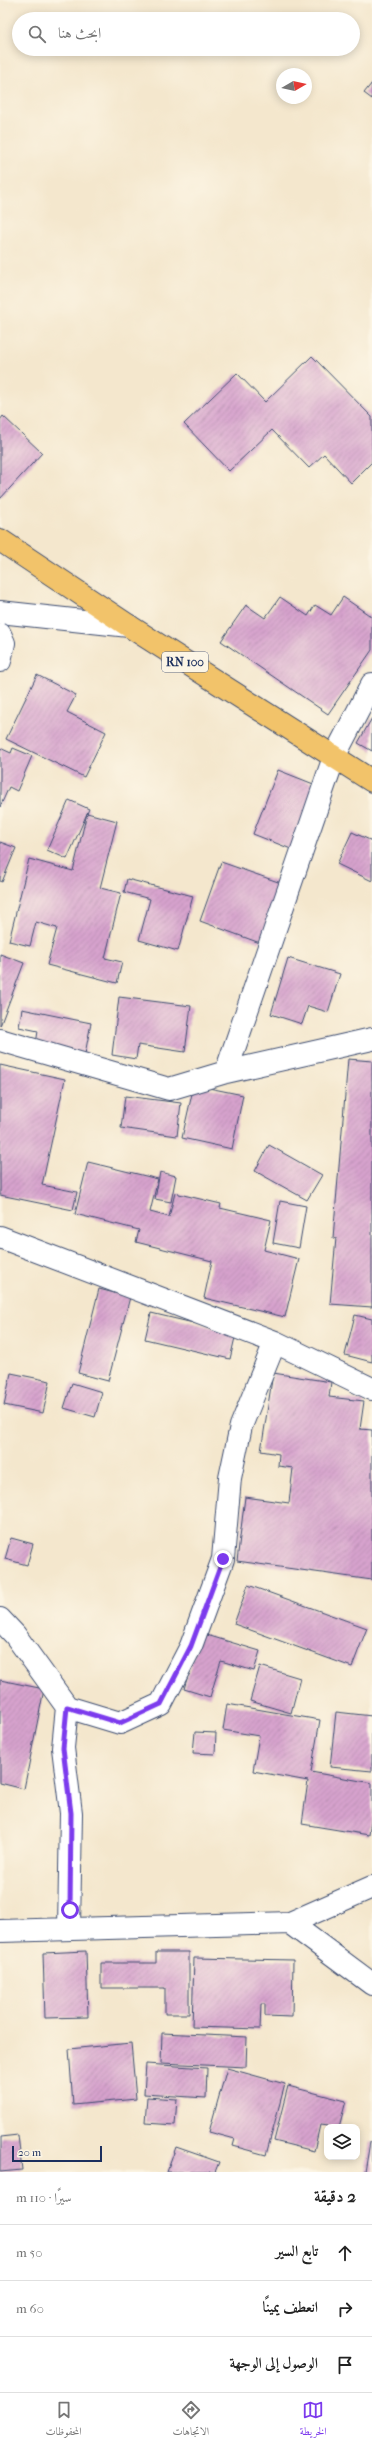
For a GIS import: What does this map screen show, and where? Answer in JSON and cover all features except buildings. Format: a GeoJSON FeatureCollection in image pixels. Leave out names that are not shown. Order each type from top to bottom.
{"type":"FeatureCollection","features":[{"type":"Feature","properties":{"kind":"main road","name":"RN 100"},"geometry":{"type":"LineString","coordinates":[[0,540],[129,626],[372,781]]}},
{"type":"Feature","properties":{"kind":"street"},"geometry":{"type":"LineString","coordinates":[[0,612],[129,626]]}},
{"type":"Feature","properties":{"kind":"street"},"geometry":{"type":"LineString","coordinates":[[0,634],[4,643],[0,661]]}},
{"type":"Feature","properties":{"kind":"street"},"geometry":{"type":"LineString","coordinates":[[226,1072],[334,757],[372,684]]}},
{"type":"Feature","properties":{"kind":"street"},"geometry":{"type":"LineString","coordinates":[[0,1040],[169,1089],[226,1072],[372,1039]]}},
{"type":"Feature","properties":{"kind":"street"},"geometry":{"type":"LineString","coordinates":[[0,1236],[275,1342],[372,1389]]}},
{"type":"Feature","properties":{"kind":"street"},"geometry":{"type":"LineString","coordinates":[[0,1619],[67,1707],[120,1723],[161,1704],[191,1646],[223,1559],[230,1478],[241,1426],[275,1342]]}},
{"type":"Feature","properties":{"kind":"street"},"geometry":{"type":"LineString","coordinates":[[67,1707],[63,1748],[71,1813],[69,1929]]}},
{"type":"Feature","properties":{"kind":"street"},"geometry":{"type":"LineString","coordinates":[[0,1930],[290,1923],[372,1887]]}},
{"type":"Feature","properties":{"kind":"street"},"geometry":{"type":"LineString","coordinates":[[290,1923],[372,1984]]}},
{"type":"Feature","properties":{"kind":"route"},"geometry":{"type":"LineString","coordinates":[[70,1910],[69,1862],[71,1813],[63,1748],[67,1707],[120,1723],[161,1704],[191,1646],[223,1559]]}}]}
